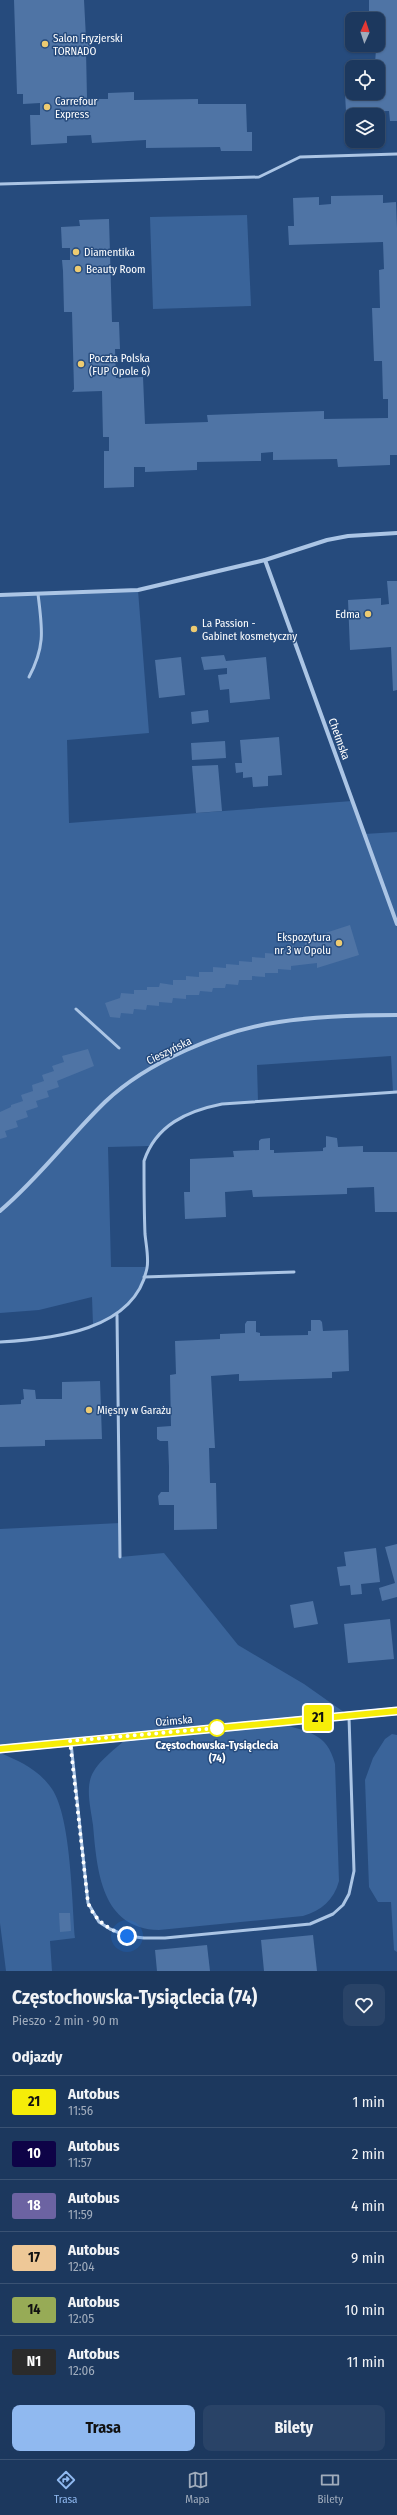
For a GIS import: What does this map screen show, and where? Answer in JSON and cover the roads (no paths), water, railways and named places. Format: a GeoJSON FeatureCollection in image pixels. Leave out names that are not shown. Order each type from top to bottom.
{"type":"FeatureCollection","features":[{"type":"Feature","properties":{"kind":"main road","name":"Ozimska"},"geometry":{"type":"LineString","coordinates":[[0,1749],[70,1741],[397,1711]]}},
{"type":"Feature","properties":{"kind":"street"},"geometry":{"type":"LineString","coordinates":[[0,595],[138,590],[265,560],[327,540],[348,536],[397,533]]}},
{"type":"Feature","properties":{"kind":"street","name":"Chełmska"},"geometry":{"type":"LineString","coordinates":[[265,560],[397,924]]}},
{"type":"Feature","properties":{"kind":"street","name":"Cieszyńska"},"geometry":{"type":"LineString","coordinates":[[0,1211],[40,1174],[105,1102],[127,1084],[178,1055],[241,1031],[277,1022],[321,1017],[397,1015]]}},
{"type":"Feature","properties":{"kind":"lane"},"geometry":{"type":"LineString","coordinates":[[0,184],[259,177],[300,157],[397,154]]}},
{"type":"Feature","properties":{"kind":"lane"},"geometry":{"type":"LineString","coordinates":[[29,677],[36,664],[43,639],[38,594]]}},
{"type":"Feature","properties":{"kind":"lane"},"geometry":{"type":"LineString","coordinates":[[76,1009],[119,1048]]}},
{"type":"Feature","properties":{"kind":"lane"},"geometry":{"type":"LineString","coordinates":[[0,1342],[24,1341],[61,1334],[98,1324],[117,1315],[130,1302],[144,1277],[147,1267],[144,1161],[149,1146],[162,1129],[200,1108],[222,1104],[397,1092]]}},
{"type":"Feature","properties":{"kind":"lane"},"geometry":{"type":"LineString","coordinates":[[144,1277],[294,1272]]}},
{"type":"Feature","properties":{"kind":"lane"},"geometry":{"type":"LineString","coordinates":[[117,1315],[120,1557]]}},
{"type":"Feature","properties":{"kind":"lane"},"geometry":{"type":"LineString","coordinates":[[70,1741],[88,1903],[93,1914],[110,1929],[127,1936],[173,1937],[310,1924],[333,1914],[343,1905],[349,1894],[354,1871],[348,1715]]}},
{"type":"Feature","properties":{"kind":"place","name":"Salon Fryzjerski TORNADO"},"geometry":{"type":"Point","coordinates":[45,44]}},
{"type":"Feature","properties":{"kind":"place","name":"Carrefour Express"},"geometry":{"type":"Point","coordinates":[47,107]}},
{"type":"Feature","properties":{"kind":"place","name":"Diamentika"},"geometry":{"type":"Point","coordinates":[76,252]}},
{"type":"Feature","properties":{"kind":"place","name":"Beauty Room"},"geometry":{"type":"Point","coordinates":[78,269]}},
{"type":"Feature","properties":{"kind":"place","name":"Poczta Polska (FUP Opole 6)"},"geometry":{"type":"Point","coordinates":[81,364]}},
{"type":"Feature","properties":{"kind":"place","name":"Edma"},"geometry":{"type":"Point","coordinates":[368,614]}},
{"type":"Feature","properties":{"kind":"place","name":"La Passion - Gabinet kosmetyczny"},"geometry":{"type":"Point","coordinates":[194,629]}},
{"type":"Feature","properties":{"kind":"place","name":"Ekspozytura nr 3 w Opolu"},"geometry":{"type":"Point","coordinates":[339,943]}},
{"type":"Feature","properties":{"kind":"place","name":"Mięsny w Garażu"},"geometry":{"type":"Point","coordinates":[89,1410]}},
{"type":"Feature","properties":{"kind":"place","name":"Częstochowska-Tysiąclecia (74)"},"geometry":{"type":"Point","coordinates":[217,1728]}}]}
